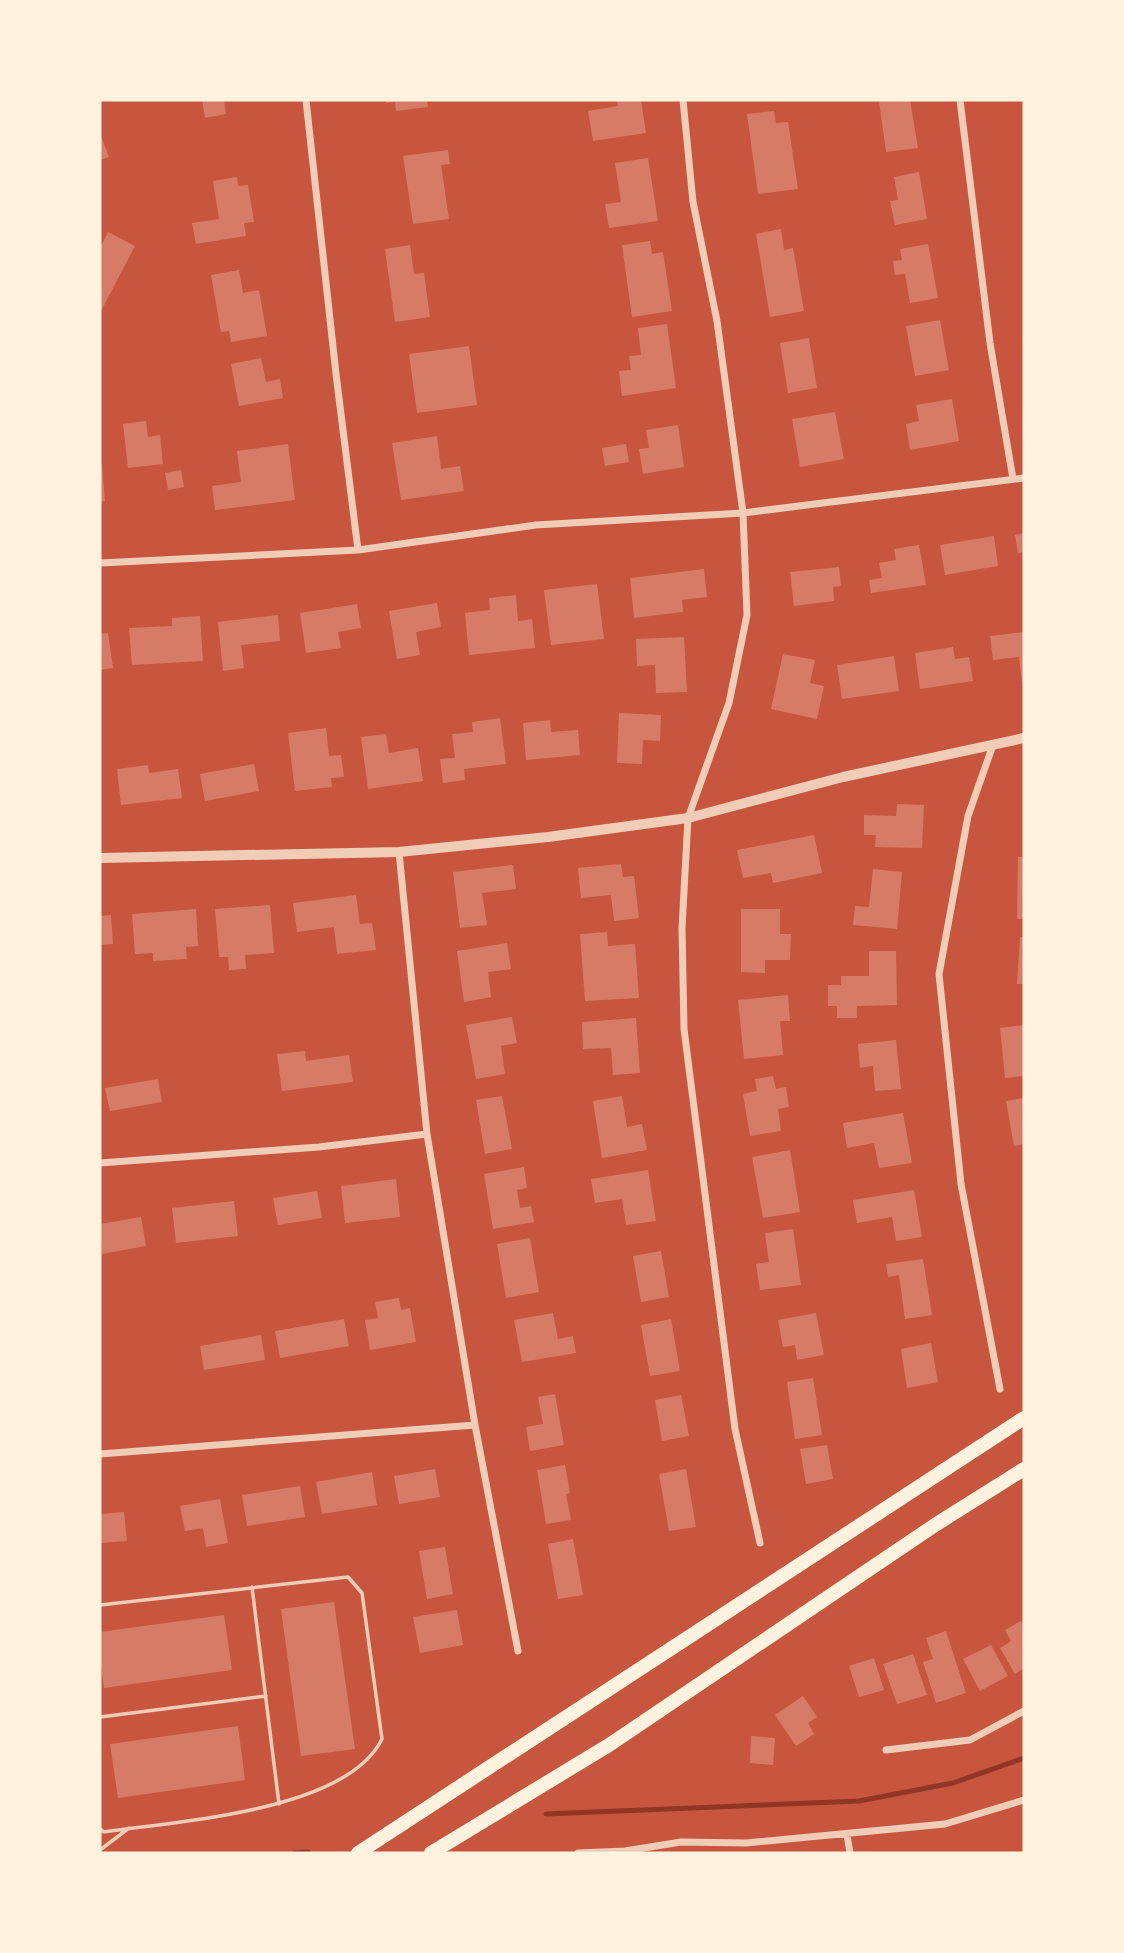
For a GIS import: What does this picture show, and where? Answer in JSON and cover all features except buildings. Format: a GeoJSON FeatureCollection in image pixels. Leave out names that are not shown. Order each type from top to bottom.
{"type":"FeatureCollection","features":[{"type":"Feature","properties":{"kind":"highway"},"geometry":{"type":"LineString","coordinates":[[358,1853],[1024,1418]]}},
{"type":"Feature","properties":{"kind":"highway"},"geometry":{"type":"LineString","coordinates":[[431,1853],[609,1745],[935,1525],[1024,1469]]}},
{"type":"Feature","properties":{"kind":"street"},"geometry":{"type":"LineString","coordinates":[[306,100],[335,374],[358,550]]}},
{"type":"Feature","properties":{"kind":"street"},"geometry":{"type":"LineString","coordinates":[[683,100],[693,202],[717,321],[743,513],[747,615],[729,703],[688,818],[682,928],[684,1029],[735,1429],[760,1544]]}},
{"type":"Feature","properties":{"kind":"street"},"geometry":{"type":"LineString","coordinates":[[960,100],[990,343],[1013,479]]}},
{"type":"Feature","properties":{"kind":"street"},"geometry":{"type":"LineString","coordinates":[[100,563],[358,550],[536,525],[743,513],[1024,478]]}},
{"type":"Feature","properties":{"kind":"street"},"geometry":{"type":"LineString","coordinates":[[100,858],[399,852],[548,837],[688,818],[843,777],[1024,738]]}},
{"type":"Feature","properties":{"kind":"street"},"geometry":{"type":"LineString","coordinates":[[993,745],[968,816],[939,974],[961,1184],[1000,1389]]}},
{"type":"Feature","properties":{"kind":"street"},"geometry":{"type":"LineString","coordinates":[[399,852],[427,1133],[474,1425],[518,1651]]}},
{"type":"Feature","properties":{"kind":"street"},"geometry":{"type":"LineString","coordinates":[[100,1163],[318,1147],[427,1133]]}},
{"type":"Feature","properties":{"kind":"street"},"geometry":{"type":"LineString","coordinates":[[100,1454],[474,1425]]}},
{"type":"Feature","properties":{"kind":"street"},"geometry":{"type":"LineString","coordinates":[[886,1750],[970,1740],[1024,1711]]}},
{"type":"Feature","properties":{"kind":"street"},"geometry":{"type":"LineString","coordinates":[[578,1853],[625,1851],[681,1842],[746,1843],[945,1824],[1024,1800]]}},
{"type":"Feature","properties":{"kind":"street"},"geometry":{"type":"LineString","coordinates":[[847,1835],[850,1853]]}},
{"type":"Feature","properties":{"kind":"lane"},"geometry":{"type":"LineString","coordinates":[[100,1605],[348,1577],[362,1593],[382,1739],[371,1756],[341,1778],[293,1800],[104,1832],[100,1829]]}},
{"type":"Feature","properties":{"kind":"lane"},"geometry":{"type":"LineString","coordinates":[[252,1587],[279,1804]]}},
{"type":"Feature","properties":{"kind":"lane"},"geometry":{"type":"LineString","coordinates":[[100,1717],[266,1696]]}},
{"type":"Feature","properties":{"kind":"lane"},"geometry":{"type":"LineString","coordinates":[[100,1850],[130,1828]]}},
{"type":"Feature","properties":{"kind":"waterway"},"geometry":{"type":"LineString","coordinates":[[546,1814],[859,1801],[953,1783],[1024,1758]]}},
{"type":"Feature","properties":{"kind":"waterway"},"geometry":{"type":"LineString","coordinates":[[294,1853],[308,1852]]}}]}
